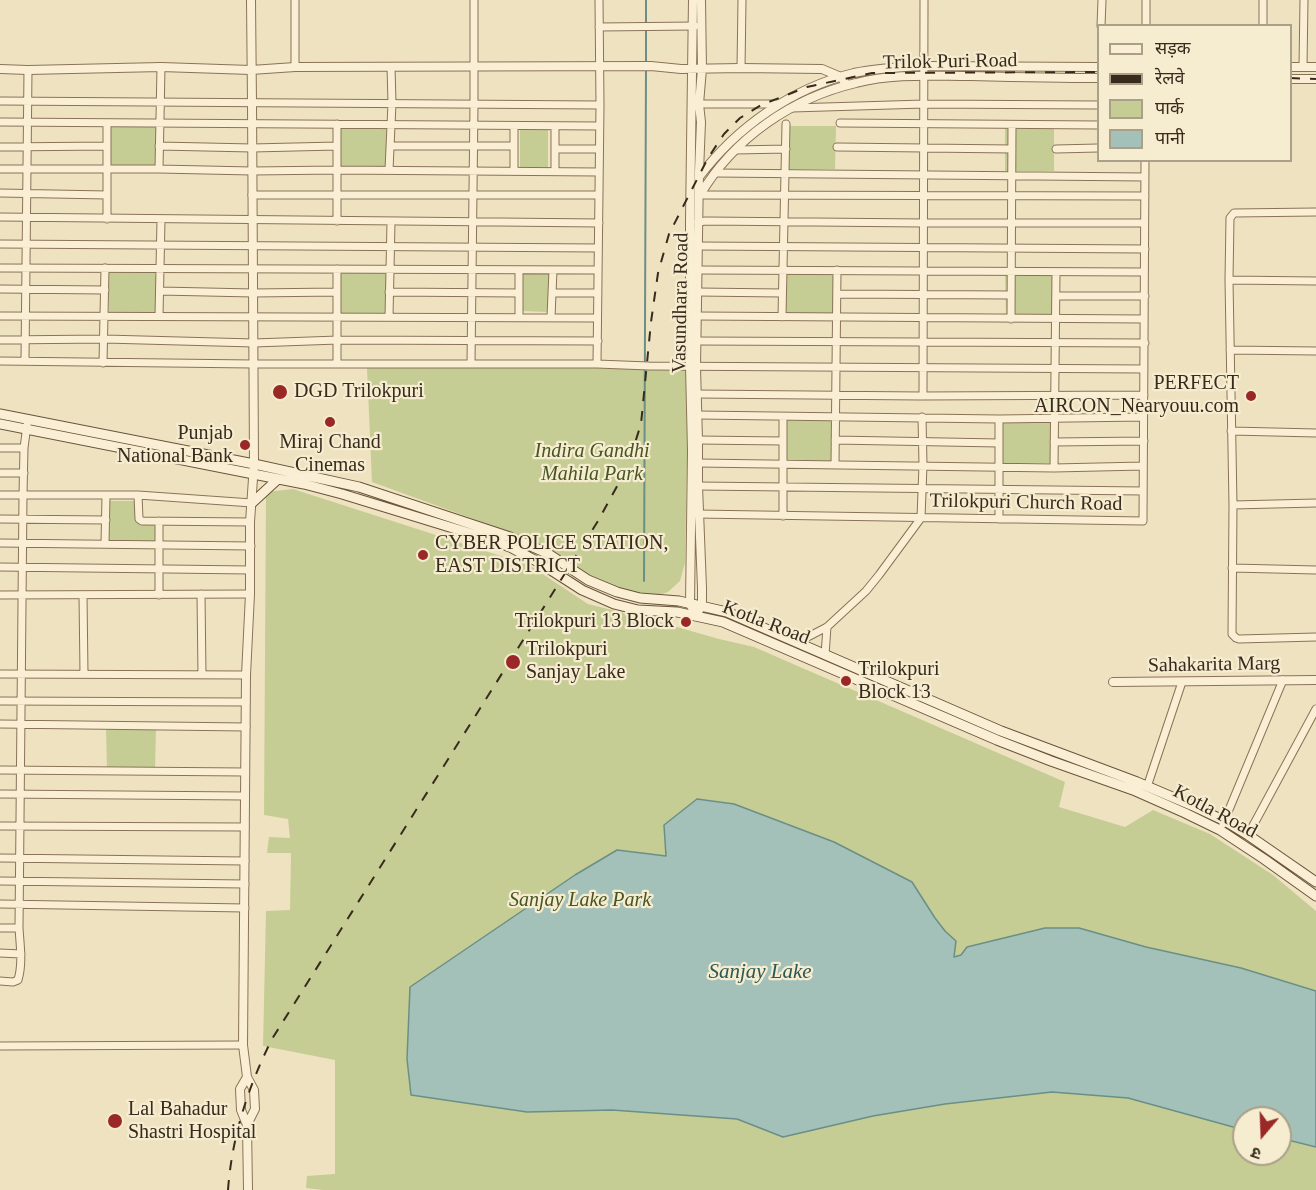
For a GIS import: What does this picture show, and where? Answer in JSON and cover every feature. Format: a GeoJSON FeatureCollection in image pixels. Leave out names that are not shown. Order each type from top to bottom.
{"type":"FeatureCollection","features":[{"type":"Feature","properties":{"kind":"main road","name":"Kotla Road"},"geometry":{"type":"LineString","coordinates":[[0,414],[27,424],[359,488],[510,537],[547,553],[588,580],[617,592],[639,598],[679,601],[728,612],[1001,731],[1191,805],[1248,835],[1316,882]]}},
{"type":"Feature","properties":{"kind":"main road","name":"Kotla Road"},"geometry":{"type":"LineString","coordinates":[[0,424],[27,424]]}},
{"type":"Feature","properties":{"kind":"main road","name":"Kotla Road"},"geometry":{"type":"LineString","coordinates":[[254,469],[278,479],[342,494],[492,540],[540,563],[582,590],[614,604],[638,610],[677,612],[723,622],[997,740],[1133,790],[1220,830],[1316,896]]}},
{"type":"Feature","properties":{"kind":"main road"},"geometry":{"type":"LineString","coordinates":[[252,503],[278,479]]}},
{"type":"Feature","properties":{"kind":"street"},"geometry":{"type":"LineString","coordinates":[[247,1125],[255,1109],[255,1090],[247,1077],[243,1044],[246,675],[250,594],[250,522],[254,469],[251,0]]}},
{"type":"Feature","properties":{"kind":"street"},"geometry":{"type":"LineString","coordinates":[[295,0],[295,67]]}},
{"type":"Feature","properties":{"kind":"street"},"geometry":{"type":"LineString","coordinates":[[471,364],[474,0]]}},
{"type":"Feature","properties":{"kind":"street"},"geometry":{"type":"LineString","coordinates":[[597,364],[599,0]]}},
{"type":"Feature","properties":{"kind":"street","name":"Vasundhara Road"},"geometry":{"type":"LineString","coordinates":[[693,0],[702,69],[699,104],[701,123],[692,451],[702,606]]}},
{"type":"Feature","properties":{"kind":"street","name":"Vasundhara Road"},"geometry":{"type":"LineString","coordinates":[[690,603],[698,486],[698,416],[693,367],[697,341],[699,195],[691,69],[701,0]]}},
{"type":"Feature","properties":{"kind":"street"},"geometry":{"type":"LineString","coordinates":[[741,68],[742,0]]}},
{"type":"Feature","properties":{"kind":"street"},"geometry":{"type":"LineString","coordinates":[[923,396],[924,0]]}},
{"type":"Feature","properties":{"kind":"street"},"geometry":{"type":"LineString","coordinates":[[1101,24],[1102,0]]}},
{"type":"Feature","properties":{"kind":"street"},"geometry":{"type":"LineString","coordinates":[[1146,0],[1146,24]]}},
{"type":"Feature","properties":{"kind":"street"},"geometry":{"type":"LineString","coordinates":[[1263,0],[1263,24]]}},
{"type":"Feature","properties":{"kind":"street"},"geometry":{"type":"LineString","coordinates":[[1303,67],[1304,0]]}},
{"type":"Feature","properties":{"kind":"street"},"geometry":{"type":"LineString","coordinates":[[599,27],[697,26]]}},
{"type":"Feature","properties":{"kind":"street"},"geometry":{"type":"LineString","coordinates":[[0,69],[161,67],[251,70],[295,67],[473,66],[822,69],[841,77],[848,85]]}},
{"type":"Feature","properties":{"kind":"street"},"geometry":{"type":"LineString","coordinates":[[159,169],[161,67]]}},
{"type":"Feature","properties":{"kind":"street"},"geometry":{"type":"LineString","coordinates":[[389,170],[391,67]]}},
{"type":"Feature","properties":{"kind":"street","name":"Trilok Puri Road"},"geometry":{"type":"LineString","coordinates":[[699,195],[735,150],[752,134],[790,108],[826,92],[848,85],[923,71],[1097,67]]}},
{"type":"Feature","properties":{"kind":"street"},"geometry":{"type":"LineString","coordinates":[[1292,67],[1316,67]]}},
{"type":"Feature","properties":{"kind":"street"},"geometry":{"type":"LineString","coordinates":[[25,360],[28,70]]}},
{"type":"Feature","properties":{"kind":"street","name":"Trilok Puri Road"},"geometry":{"type":"LineString","coordinates":[[698,176],[725,146],[780,104],[820,84],[841,77],[873,70],[1097,78]]}},
{"type":"Feature","properties":{"kind":"street"},"geometry":{"type":"LineString","coordinates":[[1292,79],[1316,79]]}},
{"type":"Feature","properties":{"kind":"street"},"geometry":{"type":"LineString","coordinates":[[0,101],[600,105]]}},
{"type":"Feature","properties":{"kind":"street","name":"Trilok Puri Road"},"geometry":{"type":"LineString","coordinates":[[699,104],[780,104]]}},
{"type":"Feature","properties":{"kind":"street"},"geometry":{"type":"LineString","coordinates":[[780,104],[790,108],[924,104],[1097,105]]}},
{"type":"Feature","properties":{"kind":"street"},"geometry":{"type":"LineString","coordinates":[[0,122],[599,126]]}},
{"type":"Feature","properties":{"kind":"street"},"geometry":{"type":"LineString","coordinates":[[107,123],[107,219]]}},
{"type":"Feature","properties":{"kind":"street"},"geometry":{"type":"LineString","coordinates":[[840,123],[1097,125]]}},
{"type":"Feature","properties":{"kind":"street"},"geometry":{"type":"LineString","coordinates":[[337,124],[337,221]]}},
{"type":"Feature","properties":{"kind":"street"},"geometry":{"type":"LineString","coordinates":[[782,317],[786,124]]}},
{"type":"Feature","properties":{"kind":"street"},"geometry":{"type":"LineString","coordinates":[[1011,319],[1012,125]]}},
{"type":"Feature","properties":{"kind":"street"},"geometry":{"type":"LineString","coordinates":[[514,126],[514,171]]}},
{"type":"Feature","properties":{"kind":"street"},"geometry":{"type":"LineString","coordinates":[[555,126],[555,171]]}},
{"type":"Feature","properties":{"kind":"street"},"geometry":{"type":"LineString","coordinates":[[0,147],[107,146]]}},
{"type":"Feature","properties":{"kind":"street"},"geometry":{"type":"LineString","coordinates":[[159,146],[252,148],[337,146]]}},
{"type":"Feature","properties":{"kind":"street"},"geometry":{"type":"LineString","coordinates":[[390,146],[514,147]]}},
{"type":"Feature","properties":{"kind":"street"},"geometry":{"type":"LineString","coordinates":[[837,147],[1012,149]]}},
{"type":"Feature","properties":{"kind":"street"},"geometry":{"type":"LineString","coordinates":[[1056,148],[1097,148]]}},
{"type":"Feature","properties":{"kind":"street"},"geometry":{"type":"LineString","coordinates":[[555,149],[599,149]]}},
{"type":"Feature","properties":{"kind":"street"},"geometry":{"type":"LineString","coordinates":[[735,150],[786,149]]}},
{"type":"Feature","properties":{"kind":"street","name":"Trilokpuri Church Road"},"geometry":{"type":"LineString","coordinates":[[695,514],[1143,521],[1145,162]]}},
{"type":"Feature","properties":{"kind":"street"},"geometry":{"type":"LineString","coordinates":[[0,169],[598,172]]}},
{"type":"Feature","properties":{"kind":"street"},"geometry":{"type":"LineString","coordinates":[[698,176],[785,173],[1145,177]]}},
{"type":"Feature","properties":{"kind":"street"},"geometry":{"type":"LineString","coordinates":[[0,193],[107,195]]}},
{"type":"Feature","properties":{"kind":"street"},"geometry":{"type":"LineString","coordinates":[[252,195],[598,195]]}},
{"type":"Feature","properties":{"kind":"street"},"geometry":{"type":"LineString","coordinates":[[699,195],[1145,196]]}},
{"type":"Feature","properties":{"kind":"street"},"geometry":{"type":"LineString","coordinates":[[1316,212],[1234,213],[1230,218],[1229,280],[1233,505],[1232,634],[1239,639],[1316,637]]}},
{"type":"Feature","properties":{"kind":"street"},"geometry":{"type":"LineString","coordinates":[[0,217],[599,223]]}},
{"type":"Feature","properties":{"kind":"street"},"geometry":{"type":"LineString","coordinates":[[159,316],[161,220]]}},
{"type":"Feature","properties":{"kind":"street"},"geometry":{"type":"LineString","coordinates":[[389,317],[391,222]]}},
{"type":"Feature","properties":{"kind":"street"},"geometry":{"type":"LineString","coordinates":[[698,222],[1144,223]]}},
{"type":"Feature","properties":{"kind":"street"},"geometry":{"type":"LineString","coordinates":[[0,244],[598,248]]}},
{"type":"Feature","properties":{"kind":"street"},"geometry":{"type":"LineString","coordinates":[[698,246],[1145,249]]}},
{"type":"Feature","properties":{"kind":"street"},"geometry":{"type":"LineString","coordinates":[[0,268],[598,270]]}},
{"type":"Feature","properties":{"kind":"street"},"geometry":{"type":"LineString","coordinates":[[104,363],[105,268]]}},
{"type":"Feature","properties":{"kind":"street"},"geometry":{"type":"LineString","coordinates":[[337,269],[337,363]]}},
{"type":"Feature","properties":{"kind":"street"},"geometry":{"type":"LineString","coordinates":[[519,270],[519,317]]}},
{"type":"Feature","properties":{"kind":"street"},"geometry":{"type":"LineString","coordinates":[[551,318],[553,270]]}},
{"type":"Feature","properties":{"kind":"street"},"geometry":{"type":"LineString","coordinates":[[698,270],[1144,272]]}},
{"type":"Feature","properties":{"kind":"street"},"geometry":{"type":"LineString","coordinates":[[835,465],[837,270]]}},
{"type":"Feature","properties":{"kind":"street"},"geometry":{"type":"LineString","coordinates":[[1054,468],[1056,272]]}},
{"type":"Feature","properties":{"kind":"street"},"geometry":{"type":"LineString","coordinates":[[1229,280],[1316,281]]}},
{"type":"Feature","properties":{"kind":"street"},"geometry":{"type":"LineString","coordinates":[[0,289],[105,290]]}},
{"type":"Feature","properties":{"kind":"street"},"geometry":{"type":"LineString","coordinates":[[160,291],[337,292]]}},
{"type":"Feature","properties":{"kind":"street"},"geometry":{"type":"LineString","coordinates":[[389,292],[519,293]]}},
{"type":"Feature","properties":{"kind":"street"},"geometry":{"type":"LineString","coordinates":[[697,292],[782,293]]}},
{"type":"Feature","properties":{"kind":"street"},"geometry":{"type":"LineString","coordinates":[[552,293],[598,293]]}},
{"type":"Feature","properties":{"kind":"street"},"geometry":{"type":"LineString","coordinates":[[837,294],[1011,295]]}},
{"type":"Feature","properties":{"kind":"street"},"geometry":{"type":"LineString","coordinates":[[1056,296],[1144,296]]}},
{"type":"Feature","properties":{"kind":"street"},"geometry":{"type":"LineString","coordinates":[[0,316],[597,318]]}},
{"type":"Feature","properties":{"kind":"street"},"geometry":{"type":"LineString","coordinates":[[697,316],[1144,319]]}},
{"type":"Feature","properties":{"kind":"street"},"geometry":{"type":"LineString","coordinates":[[0,340],[105,339],[254,343],[338,340],[598,341]]}},
{"type":"Feature","properties":{"kind":"street"},"geometry":{"type":"LineString","coordinates":[[697,341],[1145,343]]}},
{"type":"Feature","properties":{"kind":"street"},"geometry":{"type":"LineString","coordinates":[[1230,350],[1316,351]]}},
{"type":"Feature","properties":{"kind":"street"},"geometry":{"type":"LineString","coordinates":[[0,360],[104,363],[597,364],[693,367],[1144,369]]}},
{"type":"Feature","properties":{"kind":"street"},"geometry":{"type":"LineString","coordinates":[[697,394],[1144,395]]}},
{"type":"Feature","properties":{"kind":"street"},"geometry":{"type":"LineString","coordinates":[[698,416],[999,419],[1143,417]]}},
{"type":"Feature","properties":{"kind":"street"},"geometry":{"type":"LineString","coordinates":[[783,417],[783,516]]}},
{"type":"Feature","properties":{"kind":"street"},"geometry":{"type":"LineString","coordinates":[[798,642],[827,627],[866,591],[921,518],[922,417]]}},
{"type":"Feature","properties":{"kind":"street"},"geometry":{"type":"LineString","coordinates":[[999,419],[999,519]]}},
{"type":"Feature","properties":{"kind":"street"},"geometry":{"type":"LineString","coordinates":[[0,981],[18,980],[21,954],[19,858],[22,567],[24,448],[27,424]]}},
{"type":"Feature","properties":{"kind":"street"},"geometry":{"type":"LineString","coordinates":[[1231,431],[1316,433]]}},
{"type":"Feature","properties":{"kind":"street"},"geometry":{"type":"LineString","coordinates":[[698,440],[783,441]]}},
{"type":"Feature","properties":{"kind":"street"},"geometry":{"type":"LineString","coordinates":[[835,440],[999,443]]}},
{"type":"Feature","properties":{"kind":"street"},"geometry":{"type":"LineString","coordinates":[[1054,442],[1144,441]]}},
{"type":"Feature","properties":{"kind":"street"},"geometry":{"type":"LineString","coordinates":[[0,448],[24,448]]}},
{"type":"Feature","properties":{"kind":"street"},"geometry":{"type":"LineString","coordinates":[[698,463],[1054,468],[1143,466]]}},
{"type":"Feature","properties":{"kind":"street"},"geometry":{"type":"LineString","coordinates":[[0,473],[24,473]]}},
{"type":"Feature","properties":{"kind":"street"},"geometry":{"type":"LineString","coordinates":[[698,486],[1143,491]]}},
{"type":"Feature","properties":{"kind":"street"},"geometry":{"type":"LineString","coordinates":[[0,495],[138,495],[252,503]]}},
{"type":"Feature","properties":{"kind":"street"},"geometry":{"type":"LineString","coordinates":[[105,544],[106,495]]}},
{"type":"Feature","properties":{"kind":"street"},"geometry":{"type":"LineString","coordinates":[[138,495],[139,519],[142,521],[250,522]]}},
{"type":"Feature","properties":{"kind":"street"},"geometry":{"type":"LineString","coordinates":[[1233,505],[1316,503]]}},
{"type":"Feature","properties":{"kind":"street"},"geometry":{"type":"LineString","coordinates":[[0,519],[106,520]]}},
{"type":"Feature","properties":{"kind":"street"},"geometry":{"type":"LineString","coordinates":[[159,521],[159,595]]}},
{"type":"Feature","properties":{"kind":"street"},"geometry":{"type":"LineString","coordinates":[[0,543],[251,546]]}},
{"type":"Feature","properties":{"kind":"street"},"geometry":{"type":"LineString","coordinates":[[0,567],[250,570]]}},
{"type":"Feature","properties":{"kind":"street"},"geometry":{"type":"LineString","coordinates":[[1232,568],[1316,570]]}},
{"type":"Feature","properties":{"kind":"street"},"geometry":{"type":"LineString","coordinates":[[201,594],[202,675]]}},
{"type":"Feature","properties":{"kind":"street"},"geometry":{"type":"LineString","coordinates":[[0,595],[250,594]]}},
{"type":"Feature","properties":{"kind":"street"},"geometry":{"type":"LineString","coordinates":[[83,595],[84,674]]}},
{"type":"Feature","properties":{"kind":"street"},"geometry":{"type":"LineString","coordinates":[[690,603],[695,616]]}},
{"type":"Feature","properties":{"kind":"street"},"geometry":{"type":"LineString","coordinates":[[695,616],[702,606]]}},
{"type":"Feature","properties":{"kind":"street"},"geometry":{"type":"LineString","coordinates":[[825,655],[827,627]]}},
{"type":"Feature","properties":{"kind":"street"},"geometry":{"type":"LineString","coordinates":[[0,674],[246,675]]}},
{"type":"Feature","properties":{"kind":"street"},"geometry":{"type":"LineString","coordinates":[[1220,830],[1283,680]]}},
{"type":"Feature","properties":{"kind":"street","name":"Sahakarita Marg"},"geometry":{"type":"LineString","coordinates":[[1113,682],[1316,680]]}},
{"type":"Feature","properties":{"kind":"street"},"geometry":{"type":"LineString","coordinates":[[1147,787],[1182,682]]}},
{"type":"Feature","properties":{"kind":"street"},"geometry":{"type":"LineString","coordinates":[[0,701],[246,702]]}},
{"type":"Feature","properties":{"kind":"street"},"geometry":{"type":"LineString","coordinates":[[1248,835],[1316,709]]}},
{"type":"Feature","properties":{"kind":"street"},"geometry":{"type":"LineString","coordinates":[[0,724],[246,727]]}},
{"type":"Feature","properties":{"kind":"street"},"geometry":{"type":"LineString","coordinates":[[0,770],[245,772]]}},
{"type":"Feature","properties":{"kind":"street"},"geometry":{"type":"LineString","coordinates":[[0,794],[245,796]]}},
{"type":"Feature","properties":{"kind":"street"},"geometry":{"type":"LineString","coordinates":[[0,826],[245,827]]}},
{"type":"Feature","properties":{"kind":"street"},"geometry":{"type":"LineString","coordinates":[[0,858],[245,861]]}},
{"type":"Feature","properties":{"kind":"street"},"geometry":{"type":"LineString","coordinates":[[0,881],[245,884]]}},
{"type":"Feature","properties":{"kind":"street"},"geometry":{"type":"LineString","coordinates":[[0,904],[245,908]]}},
{"type":"Feature","properties":{"kind":"street"},"geometry":{"type":"LineString","coordinates":[[0,928],[19,928]]}},
{"type":"Feature","properties":{"kind":"street"},"geometry":{"type":"LineString","coordinates":[[0,953],[21,954]]}},
{"type":"Feature","properties":{"kind":"street"},"geometry":{"type":"LineString","coordinates":[[0,1046],[243,1044]]}},
{"type":"Feature","properties":{"kind":"street"},"geometry":{"type":"LineString","coordinates":[[247,1077],[240,1089],[241,1110],[247,1125],[248,1190]]}},
{"type":"Feature","properties":{"kind":"green space"},"geometry":{"type":"Polygon","coordinates":[[[109,123],[158,124],[157,166],[109,166],[109,123]]]}},
{"type":"Feature","properties":{"kind":"green space"},"geometry":{"type":"Polygon","coordinates":[[[339,125],[388,125],[387,168],[339,168],[339,125]]]}},
{"type":"Feature","properties":{"kind":"green space"},"geometry":{"type":"Polygon","coordinates":[[[787,126],[836,126],[835,169],[787,169],[787,126]]]}},
{"type":"Feature","properties":{"kind":"green space"},"geometry":{"type":"Polygon","coordinates":[[[520,127],[548,128],[548,167],[520,167],[520,127]]]}},
{"type":"Feature","properties":{"kind":"green space"},"geometry":{"type":"Polygon","coordinates":[[[1005,128],[1054,128],[1054,171],[1005,171],[1005,128]]]}},
{"type":"Feature","properties":{"kind":"green space"},"geometry":{"type":"Polygon","coordinates":[[[109,269],[158,269],[157,312],[109,312],[109,269]]]}},
{"type":"Feature","properties":{"kind":"green space"},"geometry":{"type":"Polygon","coordinates":[[[338,270],[387,270],[387,313],[338,313],[338,270]]]}},
{"type":"Feature","properties":{"kind":"green space"},"geometry":{"type":"Polygon","coordinates":[[[522,272],[550,273],[549,312],[521,311],[522,272]]]}},
{"type":"Feature","properties":{"kind":"green space"},"geometry":{"type":"Polygon","coordinates":[[[785,272],[834,272],[834,315],[786,315],[785,272]]]}},
{"type":"Feature","properties":{"kind":"green space"},"geometry":{"type":"Polygon","coordinates":[[[1005,273],[1054,274],[1054,317],[1006,316],[1005,273]]]}},
{"type":"Feature","properties":{"kind":"green space","name":"Indira Gandhi Mahila Park"},"geometry":{"type":"Polygon","coordinates":[[[367,368],[689,368],[685,563],[680,581],[668,592],[656,596],[615,588],[588,575],[548,548],[372,482],[367,368]]]}},
{"type":"Feature","properties":{"kind":"green space"},"geometry":{"type":"Polygon","coordinates":[[[785,418],[834,418],[833,461],[785,461],[785,418]]]}},
{"type":"Feature","properties":{"kind":"green space"},"geometry":{"type":"Polygon","coordinates":[[[1001,420],[1050,420],[1050,463],[1001,463],[1001,420]]]}},
{"type":"Feature","properties":{"kind":"green space","name":"Sanjay Lake Park"},"geometry":{"type":"Polygon","coordinates":[[[293,489],[529,565],[588,604],[754,647],[1065,782],[1059,807],[1125,827],[1153,810],[1210,834],[1273,875],[1316,911],[1316,1190],[323,1190],[306,1188],[307,1176],[335,1174],[335,1060],[263,1046],[266,911],[290,910],[291,853],[267,853],[269,837],[290,838],[288,819],[264,815],[266,492],[293,489]]]}},
{"type":"Feature","properties":{"kind":"green space"},"geometry":{"type":"Polygon","coordinates":[[[108,501],[136,501],[136,523],[157,523],[157,542],[108,542],[108,501]]]}},
{"type":"Feature","properties":{"kind":"green space"},"geometry":{"type":"Polygon","coordinates":[[[106,727],[156,727],[155,770],[107,770],[106,727]]]}},
{"type":"Feature","properties":{"kind":"water","name":"Sanjay Lake"},"geometry":{"type":"Polygon","coordinates":[[[697,799],[734,804],[834,842],[912,882],[935,918],[956,941],[954,957],[961,955],[967,947],[1045,928],[1079,928],[1146,947],[1241,968],[1316,991],[1316,1147],[1292,1141],[1292,1106],[1232,1106],[1232,1127],[1128,1098],[1052,1092],[945,1104],[873,1116],[783,1137],[737,1119],[612,1110],[527,1112],[411,1095],[407,1059],[410,987],[575,875],[617,850],[666,856],[664,825],[697,799]]]}},
{"type":"Feature","properties":{"kind":"waterway"},"geometry":{"type":"LineString","coordinates":[[646,0],[646,23]]}},
{"type":"Feature","properties":{"kind":"waterway"},"geometry":{"type":"LineString","coordinates":[[646,29],[646,62]]}},
{"type":"Feature","properties":{"kind":"waterway"},"geometry":{"type":"LineString","coordinates":[[644,581],[646,68]]}},
{"type":"Feature","properties":{"kind":"railway"},"geometry":{"type":"LineString","coordinates":[[228,1190],[233,1150],[242,1112],[272,1039],[598,521],[627,468],[641,424],[658,273],[669,234],[708,158],[724,134],[740,118],[761,105],[807,87],[872,73],[1097,72]]}},
{"type":"Feature","properties":{"kind":"railway"},"geometry":{"type":"LineString","coordinates":[[1292,78],[1316,79]]}},
{"type":"Feature","properties":{"kind":"place","name":"DGD Trilokpuri"},"geometry":{"type":"Point","coordinates":[280,392]}},
{"type":"Feature","properties":{"kind":"place","name":"PERFECT AIRCON_Nearyouu.com"},"geometry":{"type":"Point","coordinates":[1251,396]}},
{"type":"Feature","properties":{"kind":"place","name":"Miraj Chand Cinemas"},"geometry":{"type":"Point","coordinates":[330,422]}},
{"type":"Feature","properties":{"kind":"place","name":"Punjab National Bank"},"geometry":{"type":"Point","coordinates":[245,445]}},
{"type":"Feature","properties":{"kind":"place","name":"CYBER POLICE STATION, EAST DISTRICT"},"geometry":{"type":"Point","coordinates":[423,555]}},
{"type":"Feature","properties":{"kind":"place","name":"Trilokpuri 13 Block"},"geometry":{"type":"Point","coordinates":[686,622]}},
{"type":"Feature","properties":{"kind":"place","name":"Trilokpuri Sanjay Lake"},"geometry":{"type":"Point","coordinates":[513,662]}},
{"type":"Feature","properties":{"kind":"place","name":"Trilokpuri Block 13"},"geometry":{"type":"Point","coordinates":[846,681]}},
{"type":"Feature","properties":{"kind":"place","name":"Lal Bahadur Shastri Hospital"},"geometry":{"type":"Point","coordinates":[115,1121]}}]}
